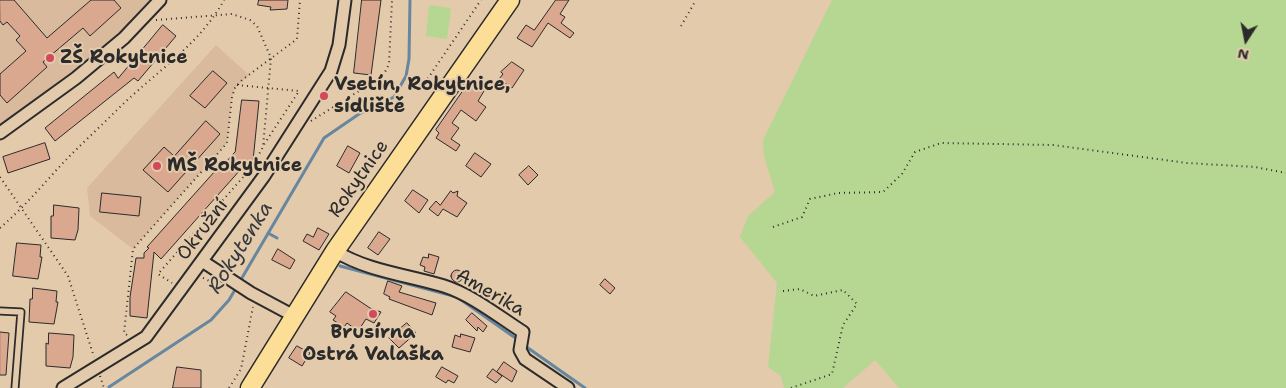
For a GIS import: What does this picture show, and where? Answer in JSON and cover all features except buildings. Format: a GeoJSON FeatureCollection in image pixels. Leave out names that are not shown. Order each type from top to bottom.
{"type":"FeatureCollection","features":[{"type":"Feature","properties":{"kind":"main road","name":"Rokytnice"},"geometry":{"type":"LineString","coordinates":[[250,388],[335,251],[510,0]]}},
{"type":"Feature","properties":{"kind":"street"},"geometry":{"type":"LineString","coordinates":[[0,133],[76,78],[153,15],[160,0]]}},
{"type":"Feature","properties":{"kind":"street","name":"Okružní"},"geometry":{"type":"LineString","coordinates":[[63,388],[146,337],[264,176],[331,72],[340,45],[345,0]]}},
{"type":"Feature","properties":{"kind":"street","name":"Amerika"},"geometry":{"type":"LineString","coordinates":[[335,251],[351,260],[445,286],[476,302],[523,332],[520,350],[525,359],[568,388]]}},
{"type":"Feature","properties":{"kind":"street"},"geometry":{"type":"LineString","coordinates":[[202,261],[251,293],[294,316]]}},
{"type":"Feature","properties":{"kind":"lane"},"geometry":{"type":"LineString","coordinates":[[0,311],[22,312],[15,388]]}},
{"type":"Feature","properties":{"kind":"path"},"geometry":{"type":"LineString","coordinates":[[0,228],[22,209],[61,165],[127,101],[168,66],[215,15],[224,0]]}},
{"type":"Feature","properties":{"kind":"path"},"geometry":{"type":"LineString","coordinates":[[131,338],[124,333],[133,249],[228,143],[232,97],[237,86],[297,39],[300,0]]}},
{"type":"Feature","properties":{"kind":"path"},"geometry":{"type":"LineString","coordinates":[[303,118],[312,121],[383,76],[390,64],[392,0]]}},
{"type":"Feature","properties":{"kind":"path"},"geometry":{"type":"LineString","coordinates":[[422,86],[481,0]]}},
{"type":"Feature","properties":{"kind":"path"},"geometry":{"type":"LineString","coordinates":[[681,26],[696,0]]}},
{"type":"Feature","properties":{"kind":"path"},"geometry":{"type":"LineString","coordinates":[[153,15],[232,14],[250,20],[257,26],[271,58],[263,147]]}},
{"type":"Feature","properties":{"kind":"path"},"geometry":{"type":"LineString","coordinates":[[180,289],[158,274],[252,167],[299,91],[237,86]]}},
{"type":"Feature","properties":{"kind":"path"},"geometry":{"type":"LineString","coordinates":[[773,227],[802,217],[810,199],[838,193],[883,192],[902,174],[915,152],[940,143],[1053,145],[1187,163],[1254,167],[1286,173]]}},
{"type":"Feature","properties":{"kind":"path"},"geometry":{"type":"LineString","coordinates":[[0,177],[68,276],[95,361]]}},
{"type":"Feature","properties":{"kind":"path"},"geometry":{"type":"LineString","coordinates":[[783,291],[800,289],[814,296],[844,290],[857,304],[843,325],[832,374],[791,388]]}},
{"type":"Feature","properties":{"kind":"path"},"geometry":{"type":"LineString","coordinates":[[230,388],[241,369],[254,307]]}},
{"type":"Feature","properties":{"kind":"path"},"geometry":{"type":"LineString","coordinates":[[102,380],[104,388]]}},
{"type":"Feature","properties":{"kind":"shaded area","name":"ZŠ Rokytnice"},"geometry":{"type":"Polygon","coordinates":[[[0,0],[161,0],[124,38],[0,133],[0,0]]]}},
{"type":"Feature","properties":{"kind":"shaded area","name":"MŠ Rokytnice"},"geometry":{"type":"Polygon","coordinates":[[[216,45],[249,75],[235,88],[232,97],[227,143],[133,249],[90,216],[87,188],[216,45]]]}},
{"type":"Feature","properties":{"kind":"green space"},"geometry":{"type":"Polygon","coordinates":[[[832,0],[1286,0],[1286,388],[899,388],[875,360],[843,388],[784,388],[781,376],[768,367],[777,283],[740,237],[748,216],[775,192],[764,156],[763,140],[832,0]]]}},
{"type":"Feature","properties":{"kind":"green space"},"geometry":{"type":"Polygon","coordinates":[[[429,5],[451,8],[447,39],[426,36],[429,5]]]}},
{"type":"Feature","properties":{"kind":"waterway","name":"Rokytenka"},"geometry":{"type":"LineString","coordinates":[[109,387],[211,320],[229,300],[324,138],[359,114],[394,97],[406,76],[409,59],[410,0]]}},
{"type":"Feature","properties":{"kind":"waterway"},"geometry":{"type":"LineString","coordinates":[[268,233],[277,238]]}},
{"type":"Feature","properties":{"kind":"waterway"},"geometry":{"type":"LineString","coordinates":[[340,266],[457,297],[514,337]]}},
{"type":"Feature","properties":{"kind":"waterway"},"geometry":{"type":"LineString","coordinates":[[528,348],[585,388]]}},
{"type":"Feature","properties":{"kind":"place","name":"ZŠ Rokytnice"},"geometry":{"type":"Point","coordinates":[50,58]}},
{"type":"Feature","properties":{"kind":"place","name":"Vsetín, Rokytnice, sídliště"},"geometry":{"type":"Point","coordinates":[324,96]}},
{"type":"Feature","properties":{"kind":"place","name":"MŠ Rokytnice"},"geometry":{"type":"Point","coordinates":[157,166]}},
{"type":"Feature","properties":{"kind":"place","name":"Brusírna Ostrá Valaška"},"geometry":{"type":"Point","coordinates":[373,314]}}]}
